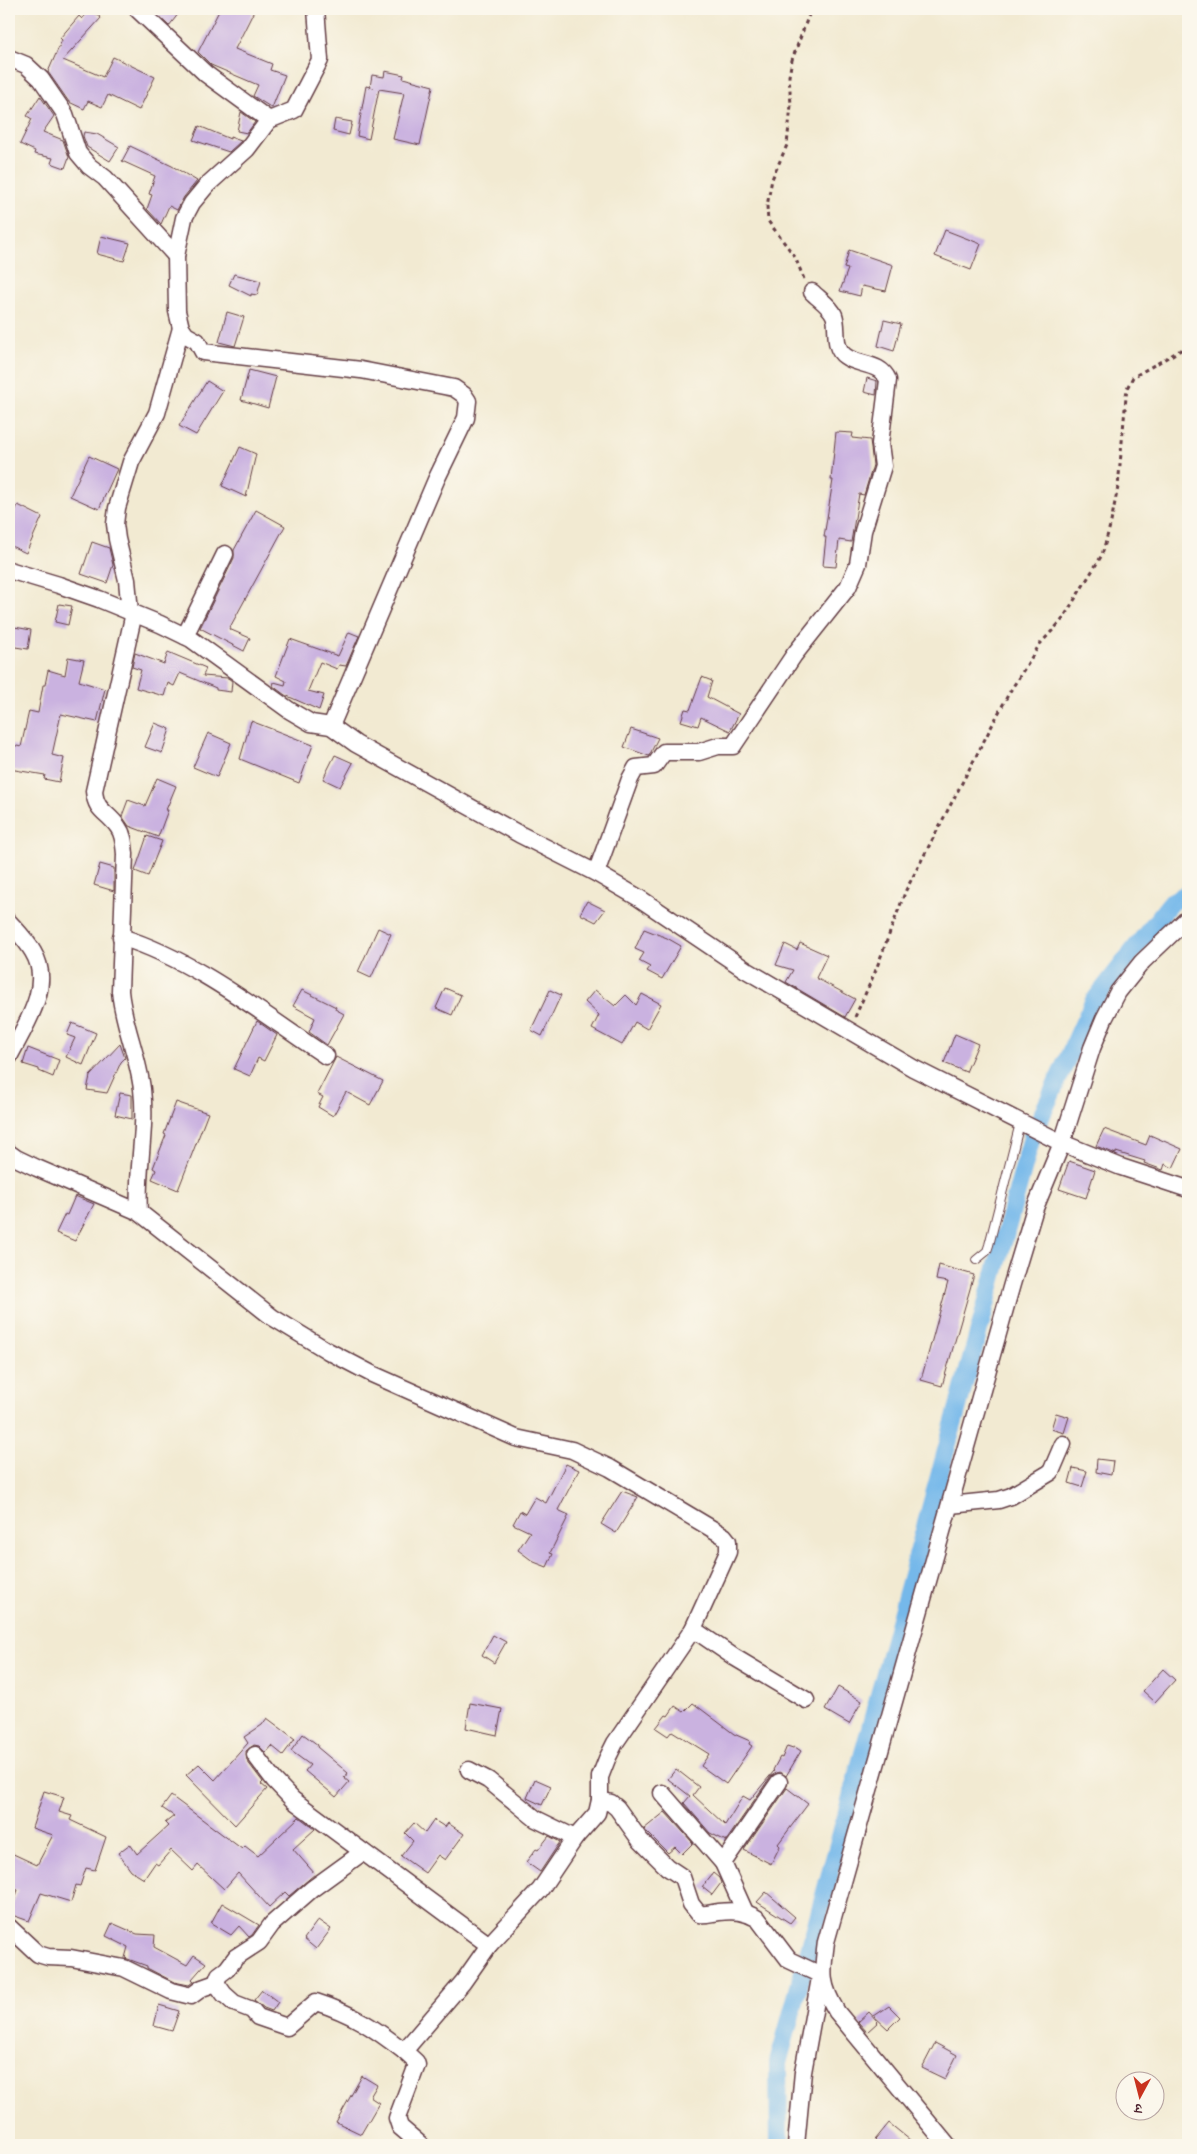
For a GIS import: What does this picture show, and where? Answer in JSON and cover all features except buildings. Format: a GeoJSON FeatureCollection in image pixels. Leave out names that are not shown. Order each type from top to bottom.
{"type":"FeatureCollection","features":[{"type":"Feature","properties":{"kind":"street"},"geometry":{"type":"LineString","coordinates":[[137,9],[206,74],[269,120]]}},
{"type":"Feature","properties":{"kind":"street"},"geometry":{"type":"LineString","coordinates":[[316,9],[320,60],[294,110],[269,120],[247,148],[207,185],[192,203],[184,218],[176,256],[177,311],[181,328],[186,335],[197,341],[203,352],[361,370],[454,388],[464,395],[468,401],[466,418],[436,480],[331,726]]}},
{"type":"Feature","properties":{"kind":"street"},"geometry":{"type":"LineString","coordinates":[[9,58],[26,66],[42,79],[65,114],[78,153],[89,166],[104,178],[176,256]]}},
{"type":"Feature","properties":{"kind":"street"},"geometry":{"type":"LineString","coordinates":[[596,872],[630,779],[636,768],[654,766],[664,752],[699,752],[718,746],[733,746],[794,655],[848,587],[858,564],[864,531],[883,466],[880,444],[888,380],[886,373],[881,369],[844,356],[838,345],[835,317],[832,311],[812,292]]}},
{"type":"Feature","properties":{"kind":"street"},"geometry":{"type":"LineString","coordinates":[[138,1212],[143,1109],[139,1072],[122,1006],[119,971],[125,880],[124,837],[119,827],[98,807],[95,802],[94,791],[132,613],[127,580],[117,539],[115,524],[117,508],[132,462],[157,413],[181,328]]}},
{"type":"Feature","properties":{"kind":"street"},"geometry":{"type":"LineString","coordinates":[[185,636],[225,554]]}},
{"type":"Feature","properties":{"kind":"street"},"geometry":{"type":"LineString","coordinates":[[9,570],[59,584],[185,636],[289,710],[311,723],[331,726],[356,744],[416,778],[519,834],[596,872],[746,970],[913,1068],[1055,1139],[1122,1167],[1188,1189]]}},
{"type":"Feature","properties":{"kind":"street"},"geometry":{"type":"LineString","coordinates":[[796,2145],[803,2072],[819,1973],[830,1924],[866,1805],[1055,1139],[1092,1048],[1118,992],[1142,962],[1188,918]]}},
{"type":"Feature","properties":{"kind":"street"},"geometry":{"type":"LineString","coordinates":[[9,922],[34,952],[39,964],[40,977],[37,999],[9,1057]]}},
{"type":"Feature","properties":{"kind":"street"},"geometry":{"type":"LineString","coordinates":[[121,937],[164,953],[198,972],[326,1056]]}},
{"type":"Feature","properties":{"kind":"street"},"geometry":{"type":"LineString","coordinates":[[9,1153],[30,1165],[138,1212],[272,1317],[328,1351],[372,1374],[516,1438],[572,1450],[610,1468],[724,1536],[728,1541],[728,1552],[693,1629],[615,1743],[600,1777],[600,1800],[597,1813],[575,1838],[540,1890],[489,1945],[463,1982],[404,2051]]}},
{"type":"Feature","properties":{"kind":"street"},"geometry":{"type":"LineString","coordinates":[[950,1506],[998,1500],[1011,1496],[1050,1472],[1063,1444]]}},
{"type":"Feature","properties":{"kind":"street"},"geometry":{"type":"LineString","coordinates":[[693,1629],[734,1657],[806,1700]]}},
{"type":"Feature","properties":{"kind":"street"},"geometry":{"type":"LineString","coordinates":[[255,1755],[274,1780],[293,1800],[489,1945]]}},
{"type":"Feature","properties":{"kind":"street"},"geometry":{"type":"LineString","coordinates":[[469,1770],[488,1780],[536,1819],[575,1838]]}},
{"type":"Feature","properties":{"kind":"street"},"geometry":{"type":"LineString","coordinates":[[723,1863],[779,1782]]}},
{"type":"Feature","properties":{"kind":"street"},"geometry":{"type":"LineString","coordinates":[[662,1794],[723,1863],[744,1912]]}},
{"type":"Feature","properties":{"kind":"street"},"geometry":{"type":"LineString","coordinates":[[600,1800],[611,1803],[617,1808],[640,1840],[667,1867],[682,1877],[691,1904],[699,1914],[744,1912],[758,1919],[785,1955],[797,1965],[819,1973]]}},
{"type":"Feature","properties":{"kind":"street"},"geometry":{"type":"LineString","coordinates":[[216,1983],[219,1974],[236,1957],[259,1942],[272,1924],[312,1889],[363,1852]]}},
{"type":"Feature","properties":{"kind":"street"},"geometry":{"type":"LineString","coordinates":[[9,1927],[38,1954],[44,1957],[71,1958],[124,1968],[184,1995],[192,1996],[202,1988],[216,1983]]}},
{"type":"Feature","properties":{"kind":"street"},"geometry":{"type":"LineString","coordinates":[[819,1973],[827,1996],[836,2012],[947,2145]]}},
{"type":"Feature","properties":{"kind":"street"},"geometry":{"type":"LineString","coordinates":[[216,1983],[234,2003],[252,2010],[258,2017],[287,2027],[316,2002],[339,2009],[377,2030],[404,2051],[417,2065],[397,2118],[400,2127],[421,2145]]}},
{"type":"Feature","properties":{"kind":"lane"},"geometry":{"type":"LineString","coordinates":[[976,1260],[987,1251],[990,1245],[1022,1124]]}},
{"type":"Feature","properties":{"kind":"path"},"geometry":{"type":"LineString","coordinates":[[811,9],[792,60],[789,76],[791,105],[788,145],[772,179],[767,206],[768,221],[795,257],[807,286],[812,292]]}},
{"type":"Feature","properties":{"kind":"path"},"geometry":{"type":"LineString","coordinates":[[840,1024],[853,1022],[875,972],[906,890],[1019,675],[1040,644],[1062,620],[1102,555],[1112,522],[1118,487],[1129,382],[1139,373],[1188,346]]}},
{"type":"Feature","properties":{"kind":"waterway"},"geometry":{"type":"LineString","coordinates":[[779,2145],[778,2063],[1032,1137],[1093,1002],[1171,902],[1188,893]]}}]}
